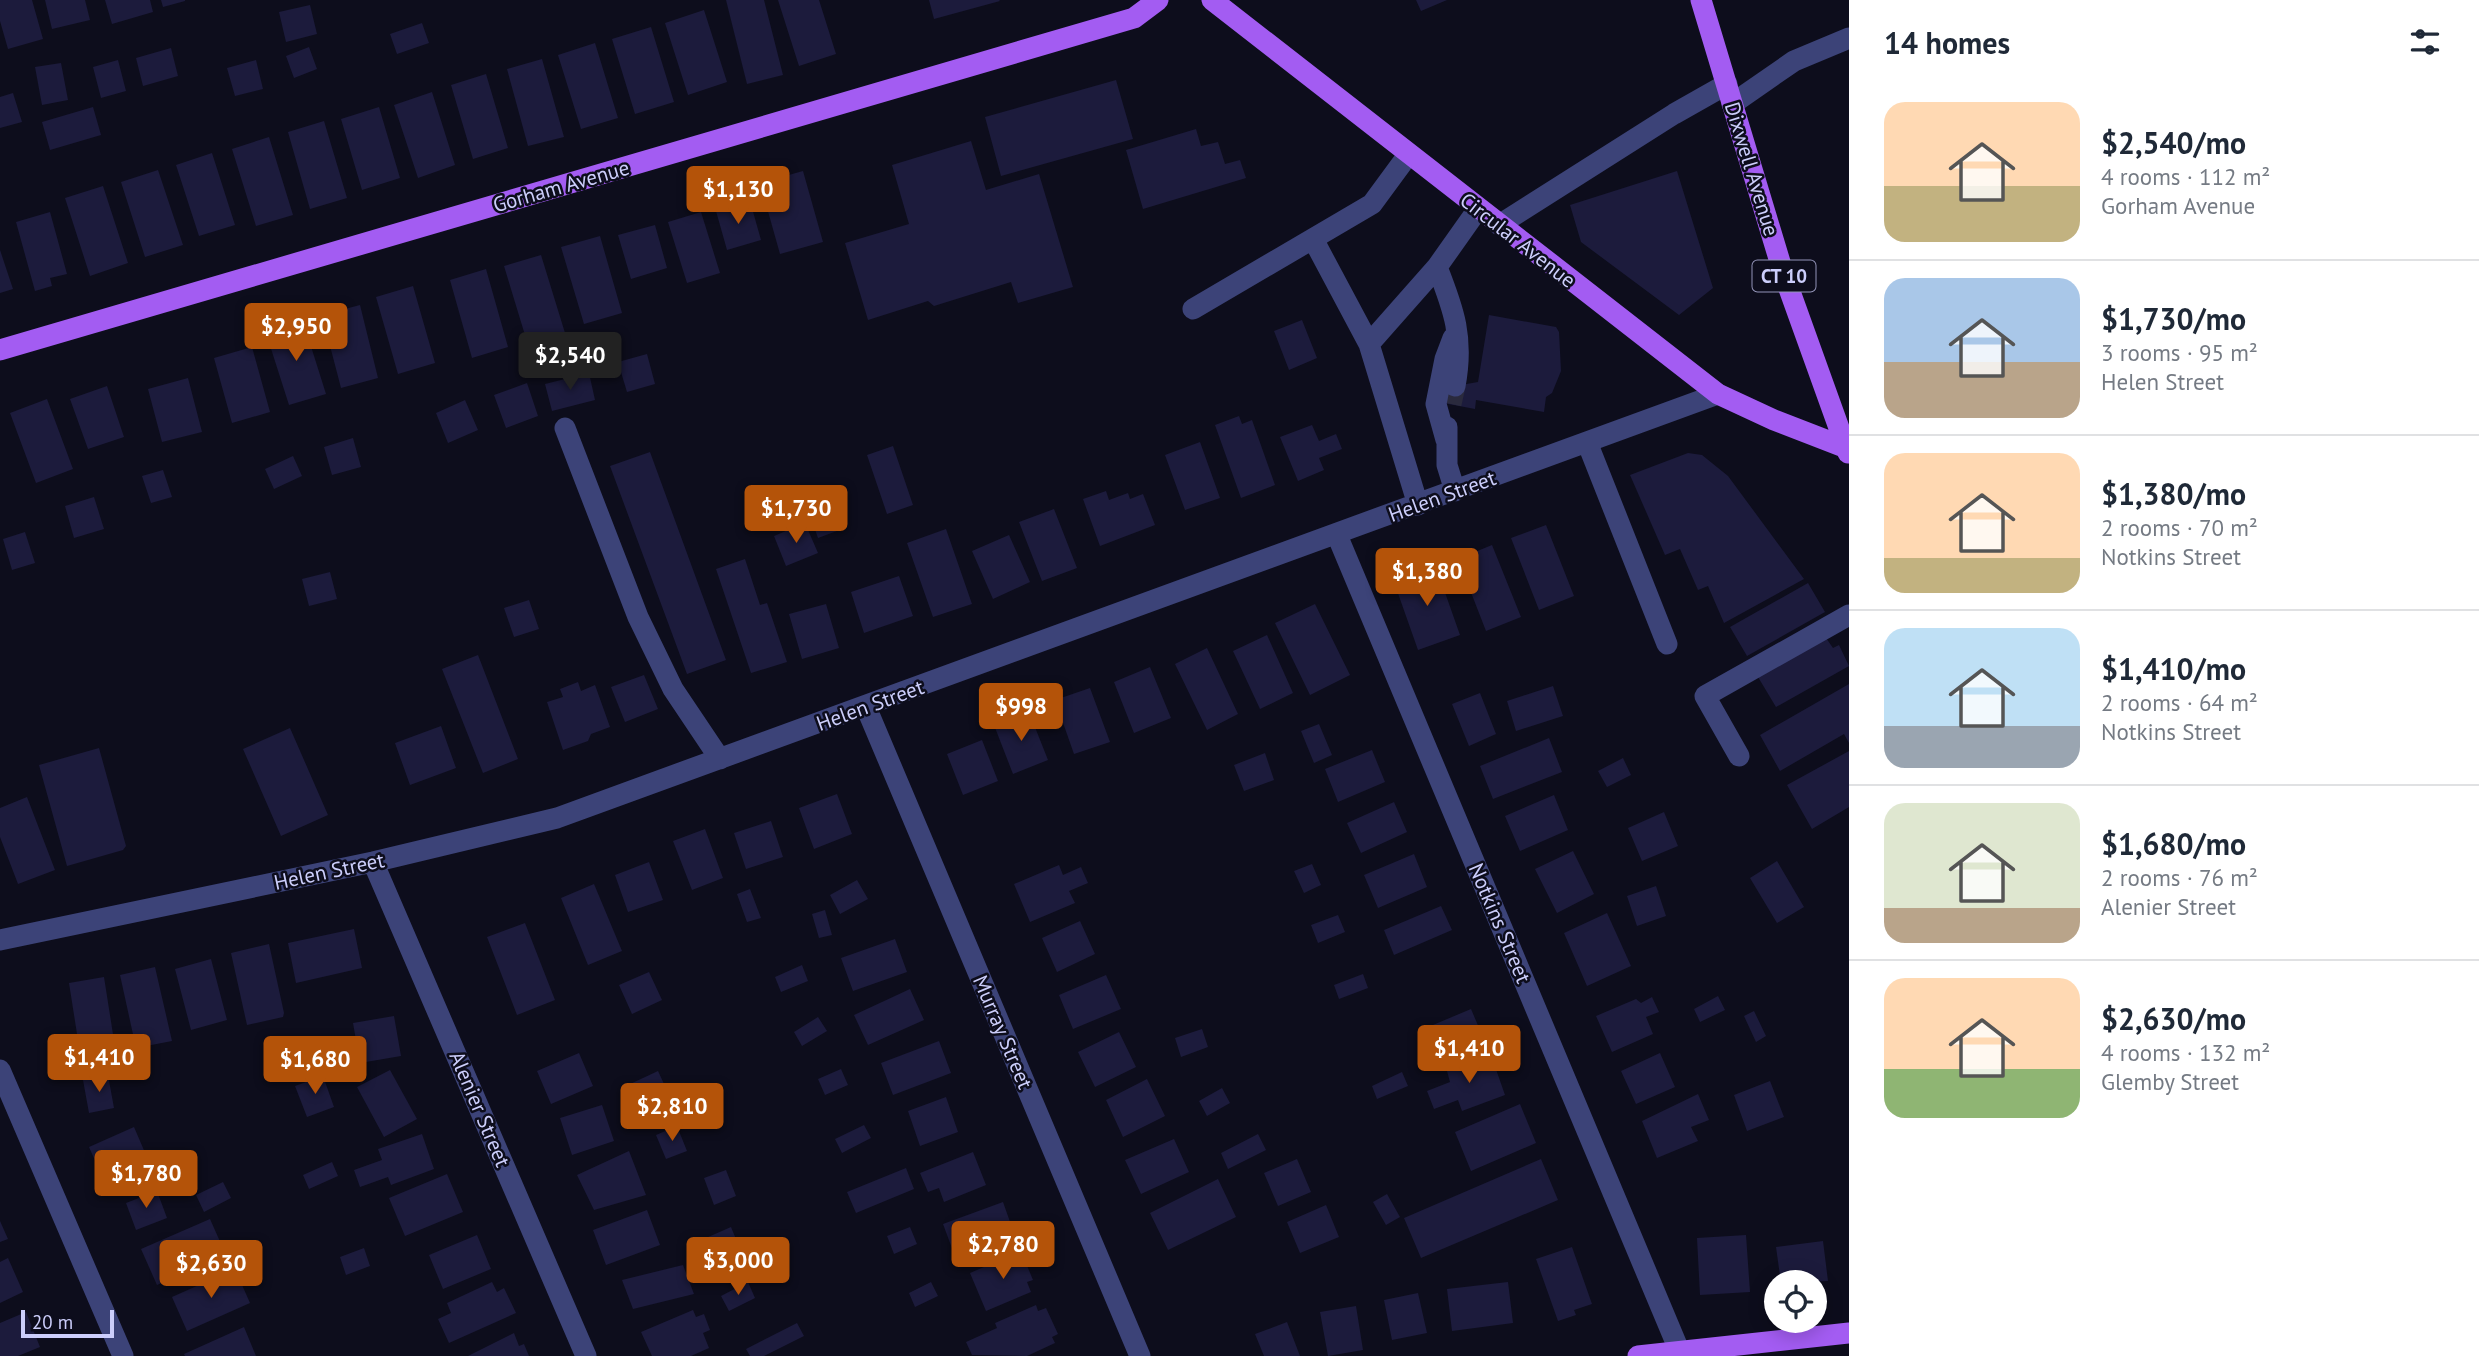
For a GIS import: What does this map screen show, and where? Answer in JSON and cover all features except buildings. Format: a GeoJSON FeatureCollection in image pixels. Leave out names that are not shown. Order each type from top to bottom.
{"type":"FeatureCollection","features":[{"type":"Feature","properties":{"kind":"main road","name":"Gorham Avenue"},"geometry":{"type":"LineString","coordinates":[[0,350],[1134,18],[1158,0]]}},
{"type":"Feature","properties":{"kind":"main road","name":"Circular Avenue"},"geometry":{"type":"LineString","coordinates":[[1212,0],[1718,394],[1774,420],[1848,448]]}},
{"type":"Feature","properties":{"kind":"main road","name":"Dixwell Avenue"},"geometry":{"type":"LineString","coordinates":[[1701,0],[1783,272],[1848,448]]}},
{"type":"Feature","properties":{"kind":"main road"},"geometry":{"type":"LineString","coordinates":[[1637,1356],[1849,1333]]}},
{"type":"Feature","properties":{"kind":"street"},"geometry":{"type":"LineString","coordinates":[[1499,225],[1662,121],[1730,94],[1794,61],[1848,41]]}},
{"type":"Feature","properties":{"kind":"street"},"geometry":{"type":"LineString","coordinates":[[1193,309],[1372,204],[1408,155]]}},
{"type":"Feature","properties":{"kind":"street"},"geometry":{"type":"LineString","coordinates":[[1369,344],[1437,267],[1478,209]]}},
{"type":"Feature","properties":{"kind":"street"},"geometry":{"type":"LineString","coordinates":[[1313,239],[1369,344],[1418,505]]}},
{"type":"Feature","properties":{"kind":"street"},"geometry":{"type":"LineString","coordinates":[[1437,267],[1456,313],[1459,366],[1446,440],[1447,465],[1454,491]]}},
{"type":"Feature","properties":{"kind":"street"},"geometry":{"type":"LineString","coordinates":[[1446,440],[1436,404],[1445,359],[1457,330]]}},
{"type":"Feature","properties":{"kind":"street","name":"Helen Street"},"geometry":{"type":"LineString","coordinates":[[0,940],[373,862],[557,818],[1718,394]]}},
{"type":"Feature","properties":{"kind":"street"},"geometry":{"type":"LineString","coordinates":[[565,428],[638,617],[673,689],[720,759]]}},
{"type":"Feature","properties":{"kind":"street"},"geometry":{"type":"LineString","coordinates":[[1587,442],[1667,644]]}},
{"type":"Feature","properties":{"kind":"street","name":"Notkins Street"},"geometry":{"type":"LineString","coordinates":[[1337,535],[1679,1350]]}},
{"type":"Feature","properties":{"kind":"street"},"geometry":{"type":"LineString","coordinates":[[1738,756],[1705,696],[1849,615]]}},
{"type":"Feature","properties":{"kind":"street","name":"Murray Street"},"geometry":{"type":"LineString","coordinates":[[866,707],[1140,1356]]}},
{"type":"Feature","properties":{"kind":"street","name":"Alenier Street"},"geometry":{"type":"LineString","coordinates":[[373,862],[586,1356]]}},
{"type":"Feature","properties":{"kind":"street"},"geometry":{"type":"LineString","coordinates":[[0,1070],[123,1356]]}},
{"type":"Feature","properties":{"kind":"tunnel"},"geometry":{"type":"LineString","coordinates":[[1451,404],[1455,386]]}}]}
